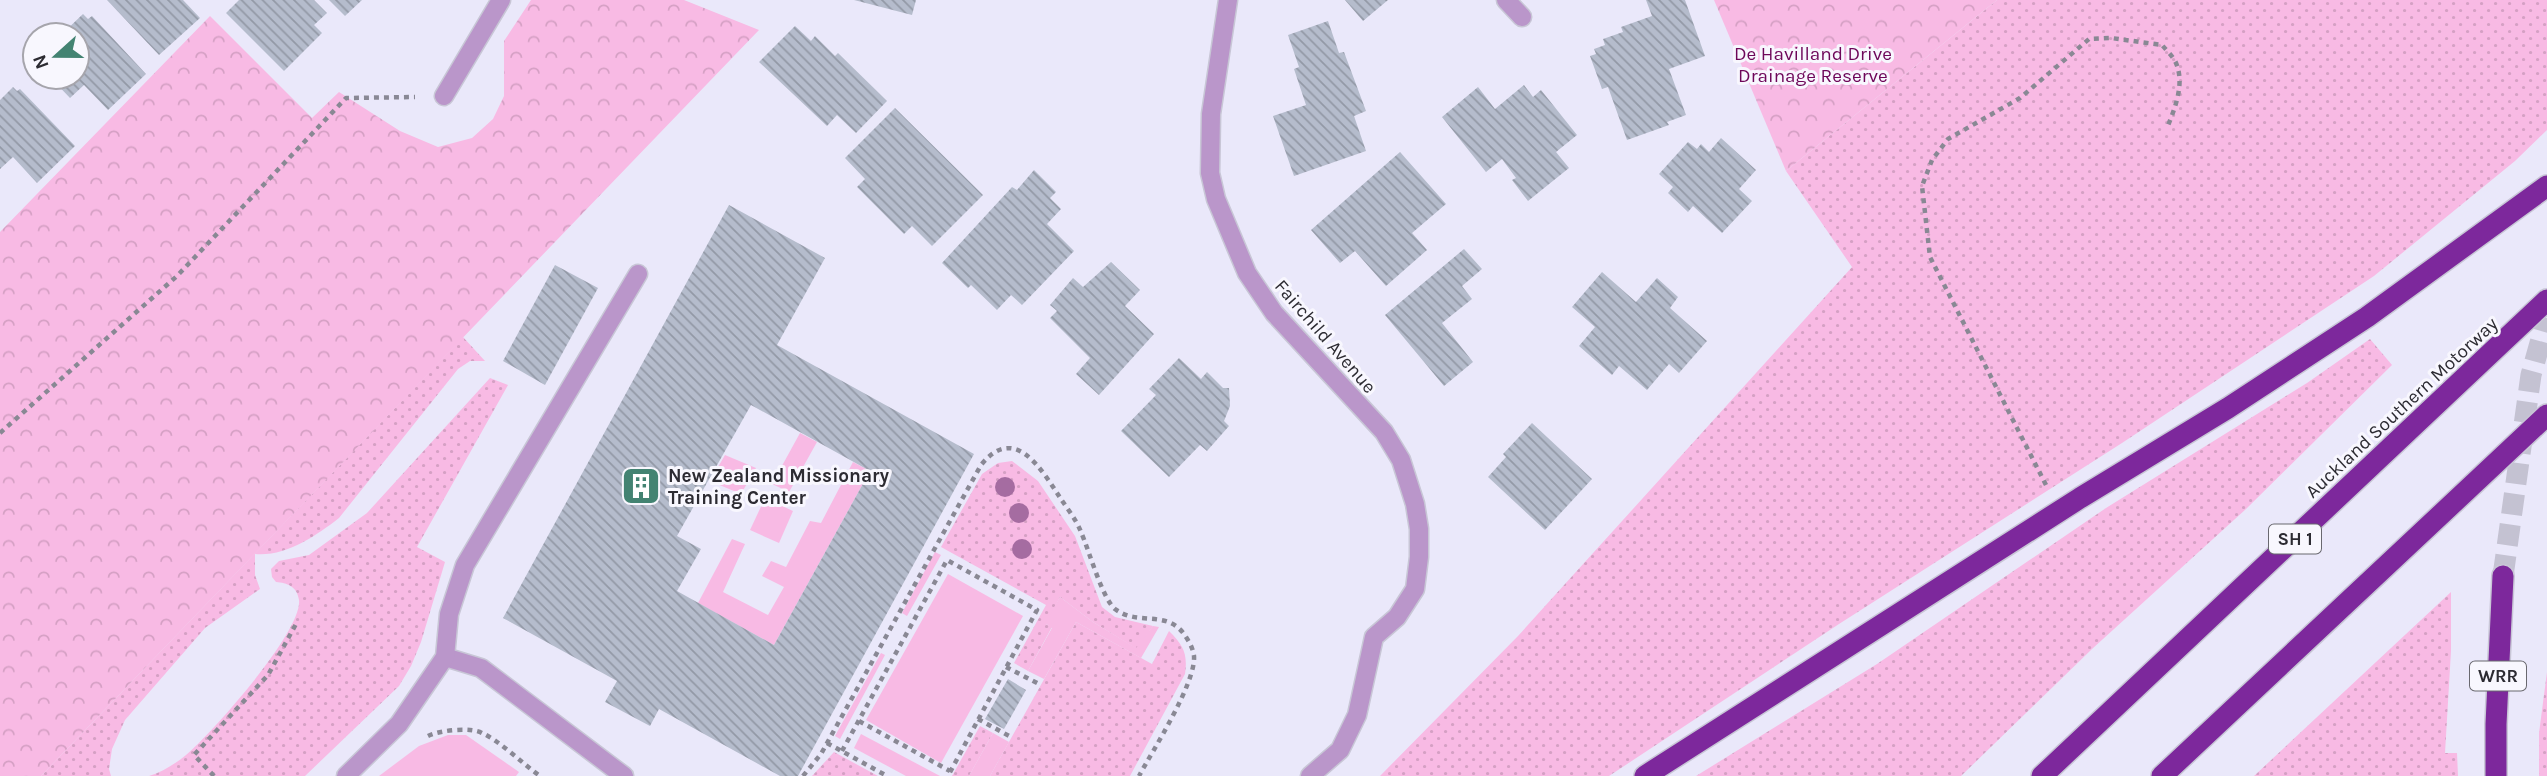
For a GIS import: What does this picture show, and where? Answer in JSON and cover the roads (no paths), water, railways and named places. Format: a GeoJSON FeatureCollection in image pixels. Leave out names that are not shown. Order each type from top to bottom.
{"type":"FeatureCollection","features":[{"type":"Feature","properties":{"kind":"highway"},"geometry":{"type":"LineString","coordinates":[[1645,776],[2059,511],[2228,408],[2367,317],[2547,186]]}},
{"type":"Feature","properties":{"kind":"highway","name":"Auckland Southern Motorway"},"geometry":{"type":"LineString","coordinates":[[2042,776],[2547,300]]}},
{"type":"Feature","properties":{"kind":"highway"},"geometry":{"type":"LineString","coordinates":[[2162,776],[2547,415]]}},
{"type":"Feature","properties":{"kind":"highway","name":"WRR"},"geometry":{"type":"LineString","coordinates":[[2496,776],[2503,576]]}},
{"type":"Feature","properties":{"kind":"street"},"geometry":{"type":"LineString","coordinates":[[444,96],[501,0]]}},
{"type":"Feature","properties":{"kind":"street","name":"Fairchild Avenue"},"geometry":{"type":"LineString","coordinates":[[1228,0],[1212,114],[1210,173],[1216,199],[1247,273],[1273,313],[1384,432],[1401,460],[1415,504],[1419,557],[1415,589],[1396,617],[1374,637],[1357,715],[1340,750],[1310,776]]}},
{"type":"Feature","properties":{"kind":"street"},"geometry":{"type":"LineString","coordinates":[[1506,0],[1522,17]]}},
{"type":"Feature","properties":{"kind":"street"},"geometry":{"type":"LineString","coordinates":[[346,776],[399,724],[445,657],[449,614],[465,565],[638,274]]}},
{"type":"Feature","properties":{"kind":"street"},"geometry":{"type":"LineString","coordinates":[[445,657],[481,668],[624,776]]}},
{"type":"Feature","properties":{"kind":"tunnel"},"geometry":{"type":"LineString","coordinates":[[2503,576],[2531,375],[2547,318]]}},
{"type":"Feature","properties":{"kind":"place","name":"New Zealand Missionary Training Center"},"geometry":{"type":"Point","coordinates":[641,486]}},
{"type":"Feature","properties":{"kind":"park label","name":"De Havilland Drive Drainage Reserve"},"geometry":{"type":"Point","coordinates":[1813,64]}}]}
